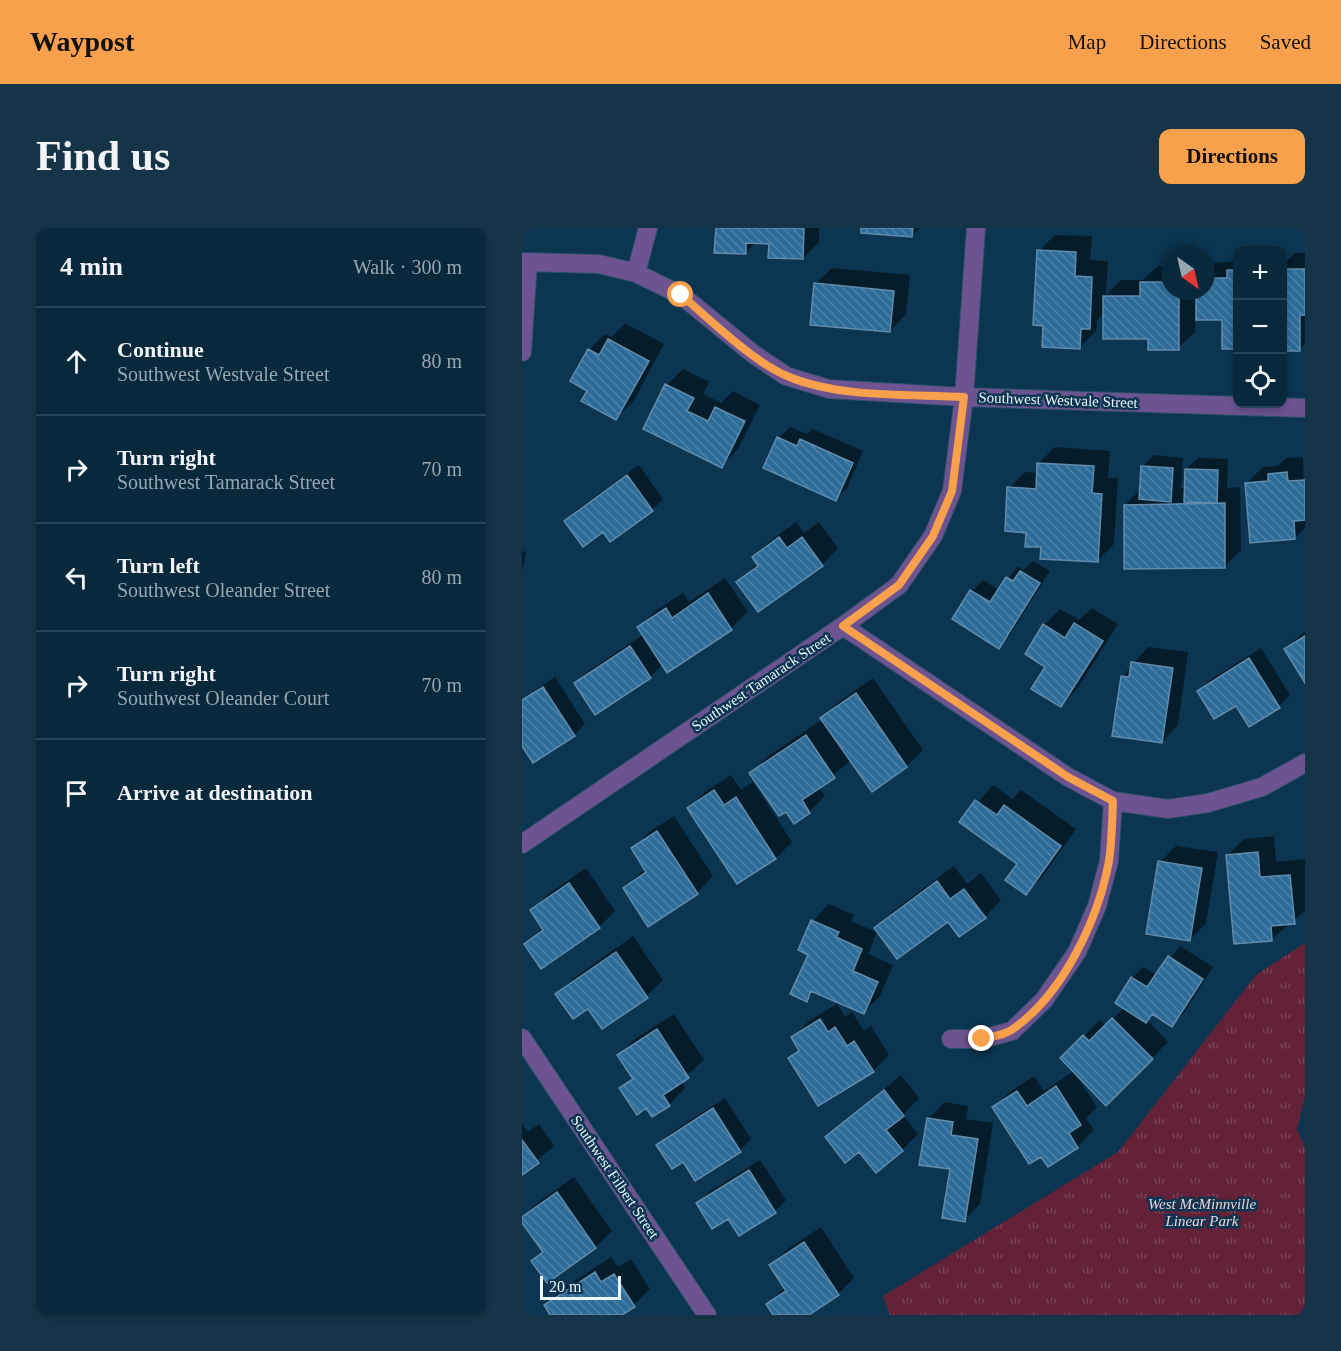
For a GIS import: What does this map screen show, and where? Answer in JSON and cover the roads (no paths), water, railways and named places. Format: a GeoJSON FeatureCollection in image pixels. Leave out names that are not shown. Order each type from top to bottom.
{"type":"FeatureCollection","features":[{"type":"Feature","properties":{"kind":"street"},"geometry":{"type":"LineString","coordinates":[[636,273],[648,228]]}},
{"type":"Feature","properties":{"kind":"street","name":"Southwest Tamarack Street"},"geometry":{"type":"LineString","coordinates":[[522,844],[843,626],[899,585],[933,536],[952,491],[964,397],[976,228]]}},
{"type":"Feature","properties":{"kind":"street"},"geometry":{"type":"LineString","coordinates":[[522,352],[525,262]]}},
{"type":"Feature","properties":{"kind":"street","name":"Southwest Westvale Street"},"geometry":{"type":"LineString","coordinates":[[525,262],[599,264],[636,273],[681,295],[752,353],[786,376],[829,389],[964,397],[1305,408]]}},
{"type":"Feature","properties":{"kind":"street"},"geometry":{"type":"LineString","coordinates":[[843,626],[1068,777],[1113,801],[1168,809],[1208,803],[1262,787],[1305,764]]}},
{"type":"Feature","properties":{"kind":"street"},"geometry":{"type":"LineString","coordinates":[[951,1039],[982,1039],[1011,1030],[1044,1000],[1077,952],[1097,906],[1109,861],[1113,801]]}},
{"type":"Feature","properties":{"kind":"street","name":"Southwest Filbert Street"},"geometry":{"type":"LineString","coordinates":[[522,1038],[707,1315]]}},
{"type":"Feature","properties":{"kind":"park label","name":"West McMinnville Linear Park"},"geometry":{"type":"Point","coordinates":[1202,1212]}}]}
